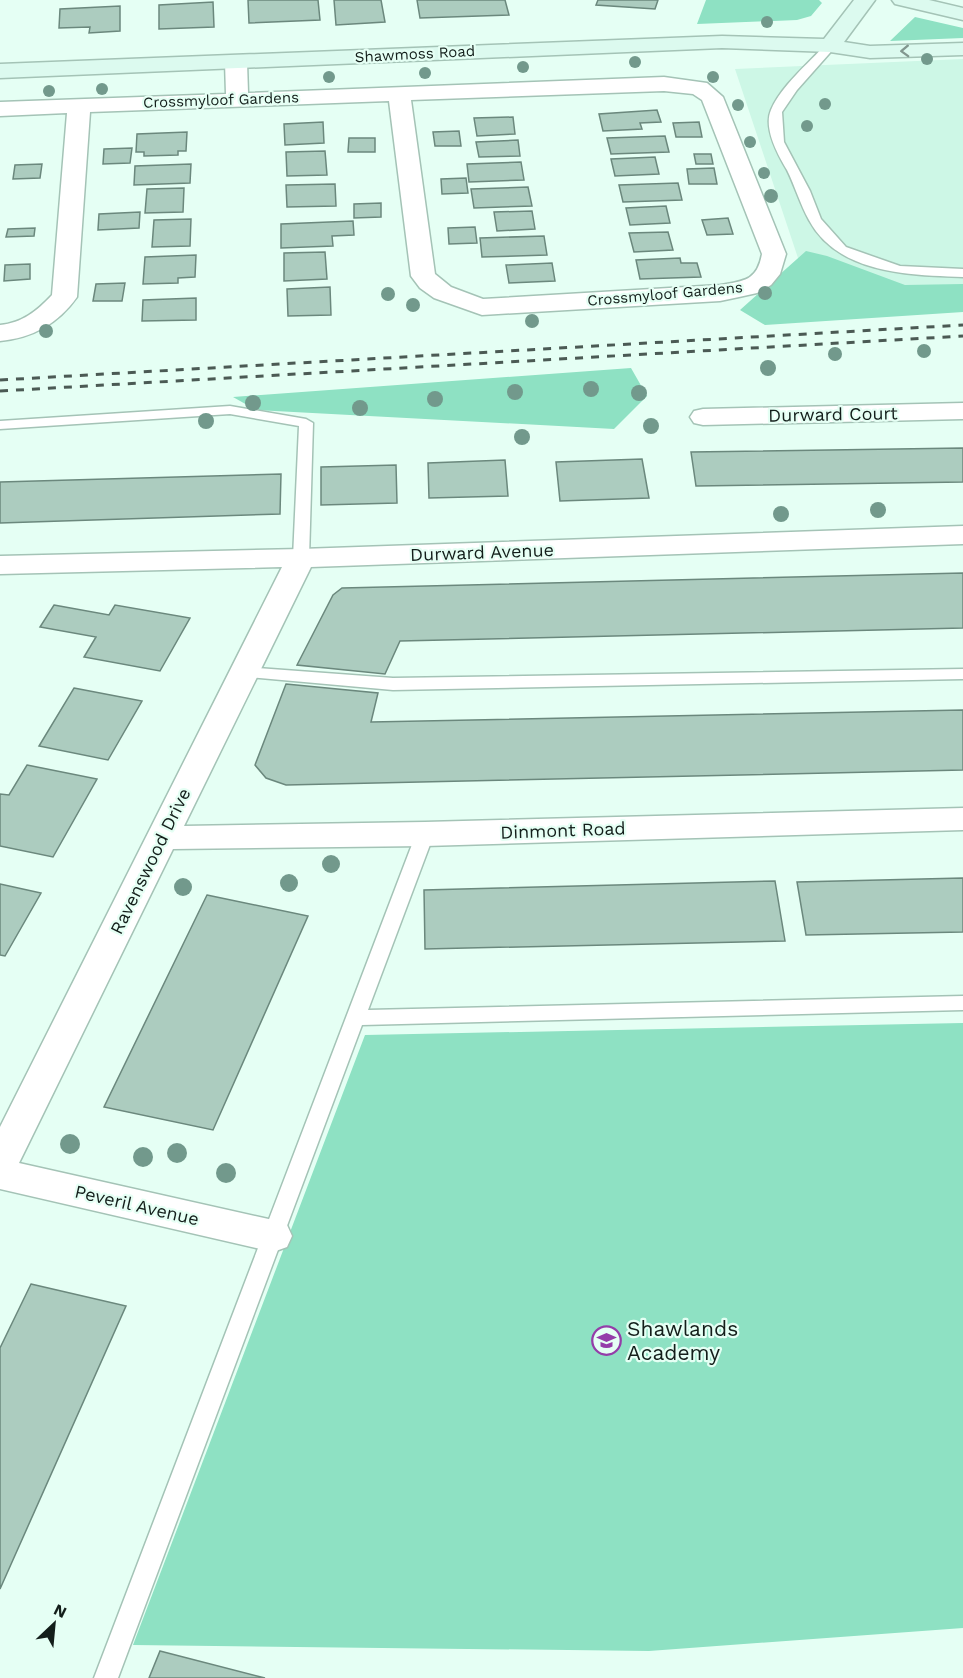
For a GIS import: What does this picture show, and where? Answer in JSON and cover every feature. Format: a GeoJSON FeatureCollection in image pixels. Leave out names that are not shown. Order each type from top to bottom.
{"type":"FeatureCollection","features":[{"type":"Feature","properties":{"kind":"street"},"geometry":{"type":"LineString","coordinates":[[830,46],[866,0]]}},
{"type":"Feature","properties":{"kind":"street"},"geometry":{"type":"LineString","coordinates":[[902,0],[963,14]]}},
{"type":"Feature","properties":{"kind":"street","name":"Shawmoss Road"},"geometry":{"type":"LineString","coordinates":[[0,71],[734,41],[830,46],[870,52],[963,49]]}},
{"type":"Feature","properties":{"kind":"street"},"geometry":{"type":"LineString","coordinates":[[236,62],[237,100]]}},
{"type":"Feature","properties":{"kind":"street","name":"Crossmyloof Gardens"},"geometry":{"type":"LineString","coordinates":[[0,109],[399,93],[664,84],[699,88],[712,97],[774,254],[773,267],[767,277],[754,287],[720,292],[482,307],[449,297],[432,286],[423,276],[399,93]]}},
{"type":"Feature","properties":{"kind":"street"},"geometry":{"type":"LineString","coordinates":[[0,333],[16,333],[33,326],[64,297],[78,106]]}},
{"type":"Feature","properties":{"kind":"street","name":"Durward Court"},"geometry":{"type":"LineString","coordinates":[[703,417],[963,411]]}},
{"type":"Feature","properties":{"kind":"street","name":"Durward Avenue"},"geometry":{"type":"LineString","coordinates":[[0,565],[301,558],[963,535]]}},
{"type":"Feature","properties":{"kind":"street","name":"Ravenswood Drive"},"geometry":{"type":"LineString","coordinates":[[0,1164],[301,558]]}},
{"type":"Feature","properties":{"kind":"street","name":"Dinmont Road"},"geometry":{"type":"LineString","coordinates":[[162,838],[425,834],[963,819]]}},
{"type":"Feature","properties":{"kind":"street","name":"Peveril Avenue"},"geometry":{"type":"LineString","coordinates":[[0,1174],[273,1236]]}},
{"type":"Feature","properties":{"kind":"lane"},"geometry":{"type":"LineString","coordinates":[[830,46],[792,88],[776,112],[778,142],[804,191],[815,220],[842,250],[851,254],[898,270],[963,273]]}},
{"type":"Feature","properties":{"kind":"lane"},"geometry":{"type":"LineString","coordinates":[[0,425],[230,410],[306,423],[301,558]]}},
{"type":"Feature","properties":{"kind":"lane"},"geometry":{"type":"LineString","coordinates":[[244,672],[393,684],[963,674]]}},
{"type":"Feature","properties":{"kind":"lane"},"geometry":{"type":"LineString","coordinates":[[106,1678],[425,834]]}},
{"type":"Feature","properties":{"kind":"lane"},"geometry":{"type":"LineString","coordinates":[[357,1018],[963,1003]]}},
{"type":"Feature","properties":{"kind":"shaded area"},"geometry":{"type":"Polygon","coordinates":[[[963,59],[963,300],[815,309],[735,69],[963,59]]]}},
{"type":"Feature","properties":{"kind":"green space"},"geometry":{"type":"Polygon","coordinates":[[[706,0],[819,0],[822,3],[811,16],[797,20],[697,24],[706,0]]]}},
{"type":"Feature","properties":{"kind":"green space"},"geometry":{"type":"Polygon","coordinates":[[[915,17],[963,28],[963,38],[890,41],[915,17]]]}},
{"type":"Feature","properties":{"kind":"green space"},"geometry":{"type":"Polygon","coordinates":[[[806,251],[827,256],[905,285],[963,284],[963,312],[765,325],[740,310],[806,251]]]}},
{"type":"Feature","properties":{"kind":"green space"},"geometry":{"type":"Polygon","coordinates":[[[631,368],[647,396],[614,429],[256,410],[233,397],[631,368]]]}},
{"type":"Feature","properties":{"kind":"green space","name":"Shawlands Academy"},"geometry":{"type":"Polygon","coordinates":[[[963,1023],[963,1628],[649,1651],[133,1645],[365,1035],[963,1023]]]}},
{"type":"Feature","properties":{"kind":"building"},"geometry":{"type":"Polygon","coordinates":[[[248,0],[318,0],[320,20],[249,23],[248,0]]]}},
{"type":"Feature","properties":{"kind":"building"},"geometry":{"type":"Polygon","coordinates":[[[334,0],[381,0],[385,22],[336,25],[334,0]]]}},
{"type":"Feature","properties":{"kind":"building"},"geometry":{"type":"Polygon","coordinates":[[[417,0],[505,0],[509,15],[420,18],[417,0]]]}},
{"type":"Feature","properties":{"kind":"building"},"geometry":{"type":"Polygon","coordinates":[[[598,0],[658,0],[655,9],[596,5],[598,0]]]}},
{"type":"Feature","properties":{"kind":"building"},"geometry":{"type":"Polygon","coordinates":[[[213,2],[214,27],[159,29],[159,5],[213,2]]]}},
{"type":"Feature","properties":{"kind":"building"},"geometry":{"type":"Polygon","coordinates":[[[120,6],[120,31],[89,33],[90,27],[59,28],[60,9],[120,6]]]}},
{"type":"Feature","properties":{"kind":"building"},"geometry":{"type":"Polygon","coordinates":[[[657,110],[661,122],[640,123],[642,129],[603,131],[599,114],[657,110]]]}},
{"type":"Feature","properties":{"kind":"building"},"geometry":{"type":"Polygon","coordinates":[[[513,117],[515,134],[477,136],[474,118],[513,117]]]}},
{"type":"Feature","properties":{"kind":"building"},"geometry":{"type":"Polygon","coordinates":[[[323,122],[324,143],[285,145],[284,124],[323,122]]]}},
{"type":"Feature","properties":{"kind":"building"},"geometry":{"type":"Polygon","coordinates":[[[699,122],[702,137],[676,137],[673,123],[699,122]]]}},
{"type":"Feature","properties":{"kind":"building"},"geometry":{"type":"Polygon","coordinates":[[[459,131],[461,146],[435,146],[433,132],[459,131]]]}},
{"type":"Feature","properties":{"kind":"building"},"geometry":{"type":"Polygon","coordinates":[[[187,132],[186,151],[178,151],[178,155],[144,156],[144,152],[136,152],[137,134],[187,132]]]}},
{"type":"Feature","properties":{"kind":"building"},"geometry":{"type":"Polygon","coordinates":[[[665,136],[669,152],[611,154],[607,138],[665,136]]]}},
{"type":"Feature","properties":{"kind":"building"},"geometry":{"type":"Polygon","coordinates":[[[349,138],[375,138],[375,152],[348,152],[349,138]]]}},
{"type":"Feature","properties":{"kind":"building"},"geometry":{"type":"Polygon","coordinates":[[[518,140],[520,156],[479,157],[476,142],[518,140]]]}},
{"type":"Feature","properties":{"kind":"building"},"geometry":{"type":"Polygon","coordinates":[[[132,148],[130,163],[103,164],[104,149],[132,148]]]}},
{"type":"Feature","properties":{"kind":"building"},"geometry":{"type":"Polygon","coordinates":[[[325,151],[327,175],[287,176],[286,152],[325,151]]]}},
{"type":"Feature","properties":{"kind":"building"},"geometry":{"type":"Polygon","coordinates":[[[694,154],[711,154],[713,164],[696,164],[694,154]]]}},
{"type":"Feature","properties":{"kind":"building"},"geometry":{"type":"Polygon","coordinates":[[[655,157],[659,174],[615,176],[611,159],[655,157]]]}},
{"type":"Feature","properties":{"kind":"building"},"geometry":{"type":"Polygon","coordinates":[[[521,162],[524,180],[469,182],[467,164],[521,162]]]}},
{"type":"Feature","properties":{"kind":"building"},"geometry":{"type":"Polygon","coordinates":[[[42,164],[40,178],[13,179],[15,165],[42,164]]]}},
{"type":"Feature","properties":{"kind":"building"},"geometry":{"type":"Polygon","coordinates":[[[191,164],[190,183],[134,185],[135,166],[191,164]]]}},
{"type":"Feature","properties":{"kind":"building"},"geometry":{"type":"Polygon","coordinates":[[[714,168],[717,184],[689,184],[687,169],[714,168]]]}},
{"type":"Feature","properties":{"kind":"building"},"geometry":{"type":"Polygon","coordinates":[[[466,178],[468,193],[442,194],[441,179],[466,178]]]}},
{"type":"Feature","properties":{"kind":"building"},"geometry":{"type":"Polygon","coordinates":[[[678,183],[682,200],[623,202],[619,185],[678,183]]]}},
{"type":"Feature","properties":{"kind":"building"},"geometry":{"type":"Polygon","coordinates":[[[335,184],[336,206],[287,207],[286,185],[335,184]]]}},
{"type":"Feature","properties":{"kind":"building"},"geometry":{"type":"Polygon","coordinates":[[[528,187],[532,206],[474,208],[471,189],[528,187]]]}},
{"type":"Feature","properties":{"kind":"building"},"geometry":{"type":"Polygon","coordinates":[[[184,188],[183,212],[145,213],[147,189],[184,188]]]}},
{"type":"Feature","properties":{"kind":"building"},"geometry":{"type":"Polygon","coordinates":[[[381,203],[381,217],[354,218],[354,204],[381,203]]]}},
{"type":"Feature","properties":{"kind":"building"},"geometry":{"type":"Polygon","coordinates":[[[666,206],[670,223],[630,225],[626,208],[666,206]]]}},
{"type":"Feature","properties":{"kind":"building"},"geometry":{"type":"Polygon","coordinates":[[[532,211],[535,229],[497,231],[494,212],[532,211]]]}},
{"type":"Feature","properties":{"kind":"building"},"geometry":{"type":"Polygon","coordinates":[[[140,212],[139,228],[98,230],[99,214],[140,212]]]}},
{"type":"Feature","properties":{"kind":"building"},"geometry":{"type":"Polygon","coordinates":[[[728,218],[733,234],[707,235],[702,220],[728,218]]]}},
{"type":"Feature","properties":{"kind":"building"},"geometry":{"type":"Polygon","coordinates":[[[191,219],[190,246],[152,247],[154,220],[191,219]]]}},
{"type":"Feature","properties":{"kind":"building"},"geometry":{"type":"Polygon","coordinates":[[[353,221],[354,235],[332,236],[333,246],[281,248],[281,224],[353,221]]]}},
{"type":"Feature","properties":{"kind":"building"},"geometry":{"type":"Polygon","coordinates":[[[475,227],[477,243],[449,244],[448,228],[475,227]]]}},
{"type":"Feature","properties":{"kind":"building"},"geometry":{"type":"Polygon","coordinates":[[[35,228],[34,236],[6,237],[8,229],[35,228]]]}},
{"type":"Feature","properties":{"kind":"building"},"geometry":{"type":"Polygon","coordinates":[[[668,232],[673,250],[634,252],[629,233],[668,232]]]}},
{"type":"Feature","properties":{"kind":"building"},"geometry":{"type":"Polygon","coordinates":[[[544,236],[547,255],[482,257],[480,238],[544,236]]]}},
{"type":"Feature","properties":{"kind":"building"},"geometry":{"type":"Polygon","coordinates":[[[325,252],[327,279],[284,281],[284,253],[325,252]]]}},
{"type":"Feature","properties":{"kind":"building"},"geometry":{"type":"Polygon","coordinates":[[[196,255],[195,277],[178,278],[178,283],[143,284],[145,257],[196,255]]]}},
{"type":"Feature","properties":{"kind":"building"},"geometry":{"type":"Polygon","coordinates":[[[680,258],[681,263],[697,263],[701,277],[640,279],[636,260],[680,258]]]}},
{"type":"Feature","properties":{"kind":"building"},"geometry":{"type":"Polygon","coordinates":[[[552,263],[555,281],[509,283],[506,265],[552,263]]]}},
{"type":"Feature","properties":{"kind":"building"},"geometry":{"type":"Polygon","coordinates":[[[30,264],[30,279],[4,281],[5,265],[30,264]]]}},
{"type":"Feature","properties":{"kind":"building"},"geometry":{"type":"Polygon","coordinates":[[[125,283],[122,301],[93,301],[96,284],[125,283]]]}},
{"type":"Feature","properties":{"kind":"building"},"geometry":{"type":"Polygon","coordinates":[[[330,287],[331,315],[288,316],[287,289],[330,287]]]}},
{"type":"Feature","properties":{"kind":"building"},"geometry":{"type":"Polygon","coordinates":[[[196,298],[196,320],[142,321],[143,300],[196,298]]]}},
{"type":"Feature","properties":{"kind":"building"},"geometry":{"type":"Polygon","coordinates":[[[963,448],[963,482],[696,486],[691,452],[963,448]]]}},
{"type":"Feature","properties":{"kind":"building"},"geometry":{"type":"Polygon","coordinates":[[[642,459],[649,498],[560,501],[556,462],[642,459]]]}},
{"type":"Feature","properties":{"kind":"building"},"geometry":{"type":"Polygon","coordinates":[[[505,460],[508,496],[429,498],[428,463],[505,460]]]}},
{"type":"Feature","properties":{"kind":"building"},"geometry":{"type":"Polygon","coordinates":[[[396,465],[397,503],[321,505],[321,467],[396,465]]]}},
{"type":"Feature","properties":{"kind":"building"},"geometry":{"type":"Polygon","coordinates":[[[281,474],[280,514],[0,523],[0,482],[281,474]]]}},
{"type":"Feature","properties":{"kind":"building"},"geometry":{"type":"Polygon","coordinates":[[[963,573],[963,628],[400,641],[385,674],[297,665],[333,595],[342,588],[963,573]]]}},
{"type":"Feature","properties":{"kind":"building"},"geometry":{"type":"Polygon","coordinates":[[[54,605],[109,615],[115,605],[190,618],[160,671],[84,657],[96,637],[40,627],[54,605]]]}},
{"type":"Feature","properties":{"kind":"building"},"geometry":{"type":"Polygon","coordinates":[[[286,684],[378,693],[371,722],[963,710],[963,770],[286,785],[266,778],[255,765],[286,684]]]}},
{"type":"Feature","properties":{"kind":"building"},"geometry":{"type":"Polygon","coordinates":[[[74,688],[142,701],[108,760],[39,746],[74,688]]]}},
{"type":"Feature","properties":{"kind":"building"},"geometry":{"type":"Polygon","coordinates":[[[27,765],[97,779],[53,857],[0,846],[0,794],[9,795],[27,765]]]}},
{"type":"Feature","properties":{"kind":"building"},"geometry":{"type":"Polygon","coordinates":[[[963,878],[963,932],[806,935],[797,882],[963,878]]]}},
{"type":"Feature","properties":{"kind":"building"},"geometry":{"type":"Polygon","coordinates":[[[775,881],[785,941],[425,949],[424,890],[775,881]]]}},
{"type":"Feature","properties":{"kind":"building"},"geometry":{"type":"Polygon","coordinates":[[[0,884],[41,893],[5,956],[0,955],[0,884]]]}},
{"type":"Feature","properties":{"kind":"building"},"geometry":{"type":"Polygon","coordinates":[[[207,895],[308,916],[213,1130],[104,1107],[207,895]]]}},
{"type":"Feature","properties":{"kind":"building"},"geometry":{"type":"Polygon","coordinates":[[[31,1284],[126,1306],[0,1589],[0,1348],[31,1284]]]}},
{"type":"Feature","properties":{"kind":"building"},"geometry":{"type":"Polygon","coordinates":[[[160,1651],[265,1678],[149,1678],[160,1651]]]}},
{"type":"Feature","properties":{"kind":"railway"},"geometry":{"type":"LineString","coordinates":[[0,380],[963,325]]}},
{"type":"Feature","properties":{"kind":"railway"},"geometry":{"type":"LineString","coordinates":[[0,391],[963,336]]}},
{"type":"Feature","properties":{"kind":"place","name":"Shawlands Academy"},"geometry":{"type":"Point","coordinates":[606,1340]}}]}
